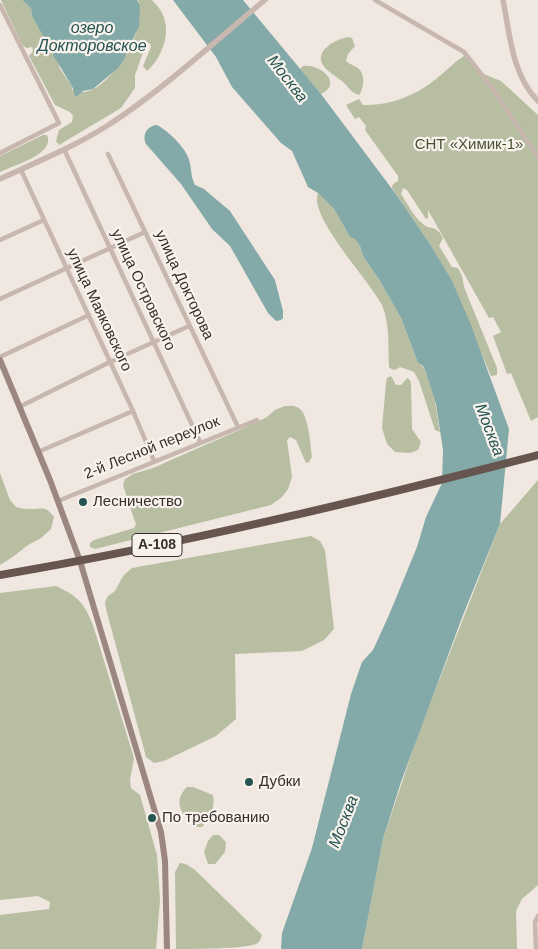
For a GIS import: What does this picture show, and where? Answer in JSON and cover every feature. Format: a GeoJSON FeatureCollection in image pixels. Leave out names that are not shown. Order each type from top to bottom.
{"type":"FeatureCollection","features":[{"type":"Feature","properties":{"kind":"highway","name":"А-108"},"geometry":{"type":"LineString","coordinates":[[0,575],[80,561],[287,518],[538,455]]}},
{"type":"Feature","properties":{"kind":"main road"},"geometry":{"type":"LineString","coordinates":[[0,359],[58,500],[80,561],[161,832],[165,870],[167,949]]}},
{"type":"Feature","properties":{"kind":"street"},"geometry":{"type":"LineString","coordinates":[[0,179],[108,126],[153,93],[265,0]]}},
{"type":"Feature","properties":{"kind":"street"},"geometry":{"type":"LineString","coordinates":[[375,0],[464,52],[493,89],[538,157]]}},
{"type":"Feature","properties":{"kind":"street"},"geometry":{"type":"LineString","coordinates":[[503,0],[518,72],[527,89],[538,101]]}},
{"type":"Feature","properties":{"kind":"street"},"geometry":{"type":"LineString","coordinates":[[0,5],[60,123],[0,153]]}},
{"type":"Feature","properties":{"kind":"street","name":"улица Островского"},"geometry":{"type":"LineString","coordinates":[[64,149],[200,442]]}},
{"type":"Feature","properties":{"kind":"street","name":"улица Докторова"},"geometry":{"type":"LineString","coordinates":[[108,154],[238,427]]}},
{"type":"Feature","properties":{"kind":"street","name":"улица Маяковского"},"geometry":{"type":"LineString","coordinates":[[21,170],[133,411],[154,461]]}},
{"type":"Feature","properties":{"kind":"street"},"geometry":{"type":"LineString","coordinates":[[0,240],[44,220]]}},
{"type":"Feature","properties":{"kind":"street"},"geometry":{"type":"LineString","coordinates":[[0,299],[145,232]]}},
{"type":"Feature","properties":{"kind":"street"},"geometry":{"type":"LineString","coordinates":[[0,359],[89,316]]}},
{"type":"Feature","properties":{"kind":"street"},"geometry":{"type":"LineString","coordinates":[[19,407],[189,326]]}},
{"type":"Feature","properties":{"kind":"street"},"geometry":{"type":"LineString","coordinates":[[38,452],[133,411]]}},
{"type":"Feature","properties":{"kind":"street","name":"2-й Лесной переулок"},"geometry":{"type":"LineString","coordinates":[[58,500],[257,420]]}},
{"type":"Feature","properties":{"kind":"street"},"geometry":{"type":"LineString","coordinates":[[536,949],[536,922],[538,916]]}},
{"type":"Feature","properties":{"kind":"green space"},"geometry":{"type":"Polygon","coordinates":[[[1,0],[22,0],[31,8],[32,16],[53,44],[60,69],[72,86],[72,90],[80,92],[92,90],[100,85],[122,61],[136,32],[140,5],[138,0],[152,0],[161,11],[165,20],[166,36],[161,52],[147,71],[143,66],[151,47],[150,43],[146,44],[135,75],[135,88],[121,108],[59,145],[56,141],[59,130],[72,122],[73,116],[70,112],[55,105],[29,56],[33,51],[32,47],[26,48],[22,44],[1,0]]]}},
{"type":"Feature","properties":{"kind":"green space"},"geometry":{"type":"Polygon","coordinates":[[[348,37],[352,38],[355,46],[348,54],[346,61],[359,69],[363,76],[363,86],[359,95],[352,92],[342,81],[327,70],[321,60],[324,50],[328,46],[348,37]]]}},
{"type":"Feature","properties":{"kind":"green space","name":"СНТ «Химик-1»"},"geometry":{"type":"Polygon","coordinates":[[[467,54],[481,73],[501,81],[538,115],[538,417],[531,421],[511,373],[507,374],[493,336],[501,332],[493,317],[489,318],[428,210],[428,218],[426,219],[407,190],[403,188],[401,194],[411,210],[426,226],[438,231],[443,238],[439,246],[452,267],[458,268],[462,276],[464,287],[497,368],[497,375],[491,376],[451,281],[430,244],[392,188],[393,184],[398,181],[398,176],[365,130],[366,126],[359,117],[355,119],[346,105],[359,99],[363,105],[373,105],[402,99],[428,85],[467,54]]]}},
{"type":"Feature","properties":{"kind":"green space"},"geometry":{"type":"Polygon","coordinates":[[[303,66],[316,68],[327,75],[330,85],[327,90],[321,94],[300,69],[303,66]]]}},
{"type":"Feature","properties":{"kind":"green space"},"geometry":{"type":"Polygon","coordinates":[[[43,135],[47,135],[48,142],[40,153],[0,172],[0,156],[43,135]]]}},
{"type":"Feature","properties":{"kind":"green space"},"geometry":{"type":"Polygon","coordinates":[[[318,193],[334,209],[350,237],[355,239],[360,246],[363,256],[401,318],[418,363],[423,368],[431,384],[440,432],[435,430],[419,381],[414,372],[400,367],[395,370],[389,367],[385,312],[375,294],[342,249],[322,217],[317,203],[318,193]]]}},
{"type":"Feature","properties":{"kind":"green space"},"geometry":{"type":"Polygon","coordinates":[[[391,376],[396,385],[401,385],[407,378],[411,384],[412,429],[421,442],[418,450],[410,453],[395,452],[387,444],[382,428],[386,383],[387,378],[391,376]]]}},
{"type":"Feature","properties":{"kind":"green space"},"geometry":{"type":"Polygon","coordinates":[[[285,406],[297,407],[304,415],[312,457],[306,463],[296,440],[290,437],[287,440],[292,477],[288,489],[282,497],[271,505],[95,549],[90,547],[90,543],[94,540],[134,528],[136,524],[123,485],[125,479],[246,427],[285,406]]]}},
{"type":"Feature","properties":{"kind":"green space"},"geometry":{"type":"Polygon","coordinates":[[[0,473],[10,500],[16,507],[26,509],[43,508],[48,510],[54,517],[51,529],[41,538],[0,565],[0,473]]]}},
{"type":"Feature","properties":{"kind":"green space"},"geometry":{"type":"Polygon","coordinates":[[[538,480],[538,885],[522,899],[516,911],[517,949],[362,949],[383,839],[419,732],[500,524],[538,480]]]}},
{"type":"Feature","properties":{"kind":"green space"},"geometry":{"type":"Polygon","coordinates":[[[311,536],[320,541],[325,550],[334,629],[324,640],[302,651],[235,654],[236,719],[216,736],[164,761],[154,763],[146,757],[106,609],[105,602],[108,596],[115,591],[123,576],[132,568],[311,536]]]}},
{"type":"Feature","properties":{"kind":"green space"},"geometry":{"type":"Polygon","coordinates":[[[56,586],[75,597],[90,617],[134,758],[130,780],[131,788],[140,795],[157,855],[160,900],[156,949],[0,949],[0,915],[49,909],[50,902],[38,896],[0,900],[0,593],[56,586]]]}},
{"type":"Feature","properties":{"kind":"green space"},"geometry":{"type":"Polygon","coordinates":[[[187,787],[193,787],[213,795],[212,812],[202,827],[194,827],[180,808],[180,798],[187,787]]]}},
{"type":"Feature","properties":{"kind":"green space"},"geometry":{"type":"Polygon","coordinates":[[[213,835],[219,835],[226,842],[225,852],[215,864],[208,864],[204,852],[208,841],[213,835]]]}},
{"type":"Feature","properties":{"kind":"green space"},"geometry":{"type":"Polygon","coordinates":[[[180,863],[186,864],[195,870],[262,935],[256,944],[240,947],[176,949],[175,872],[180,863]]]}},
{"type":"Feature","properties":{"kind":"water","name":"озеро Докторовское"},"geometry":{"type":"Polygon","coordinates":[[[22,0],[137,0],[140,5],[139,26],[123,61],[117,69],[93,89],[83,91],[75,96],[72,86],[53,55],[53,44],[44,37],[32,16],[31,8],[22,0]]]}},
{"type":"Feature","properties":{"kind":"water","name":"Москва"},"geometry":{"type":"Polygon","coordinates":[[[173,0],[243,0],[321,94],[398,197],[430,244],[452,281],[471,325],[509,429],[500,524],[463,615],[401,782],[383,839],[362,949],[281,949],[282,933],[312,848],[351,694],[362,662],[373,650],[389,615],[417,547],[426,517],[442,483],[443,450],[436,404],[426,372],[423,366],[418,363],[401,318],[363,256],[360,246],[355,239],[350,237],[334,209],[318,193],[308,187],[292,151],[281,143],[232,87],[216,57],[173,0]]]}},
{"type":"Feature","properties":{"kind":"water"},"geometry":{"type":"Polygon","coordinates":[[[157,125],[183,148],[189,160],[195,185],[204,189],[230,211],[275,280],[283,311],[283,318],[281,320],[276,321],[268,313],[230,246],[212,229],[181,184],[146,144],[146,132],[150,127],[157,125]]]}},
{"type":"Feature","properties":{"kind":"place","name":"Лесничество"},"geometry":{"type":"Point","coordinates":[83,502]}},
{"type":"Feature","properties":{"kind":"place","name":"Дубки"},"geometry":{"type":"Point","coordinates":[249,782]}},
{"type":"Feature","properties":{"kind":"place","name":"По требованию"},"geometry":{"type":"Point","coordinates":[152,818]}}]}
